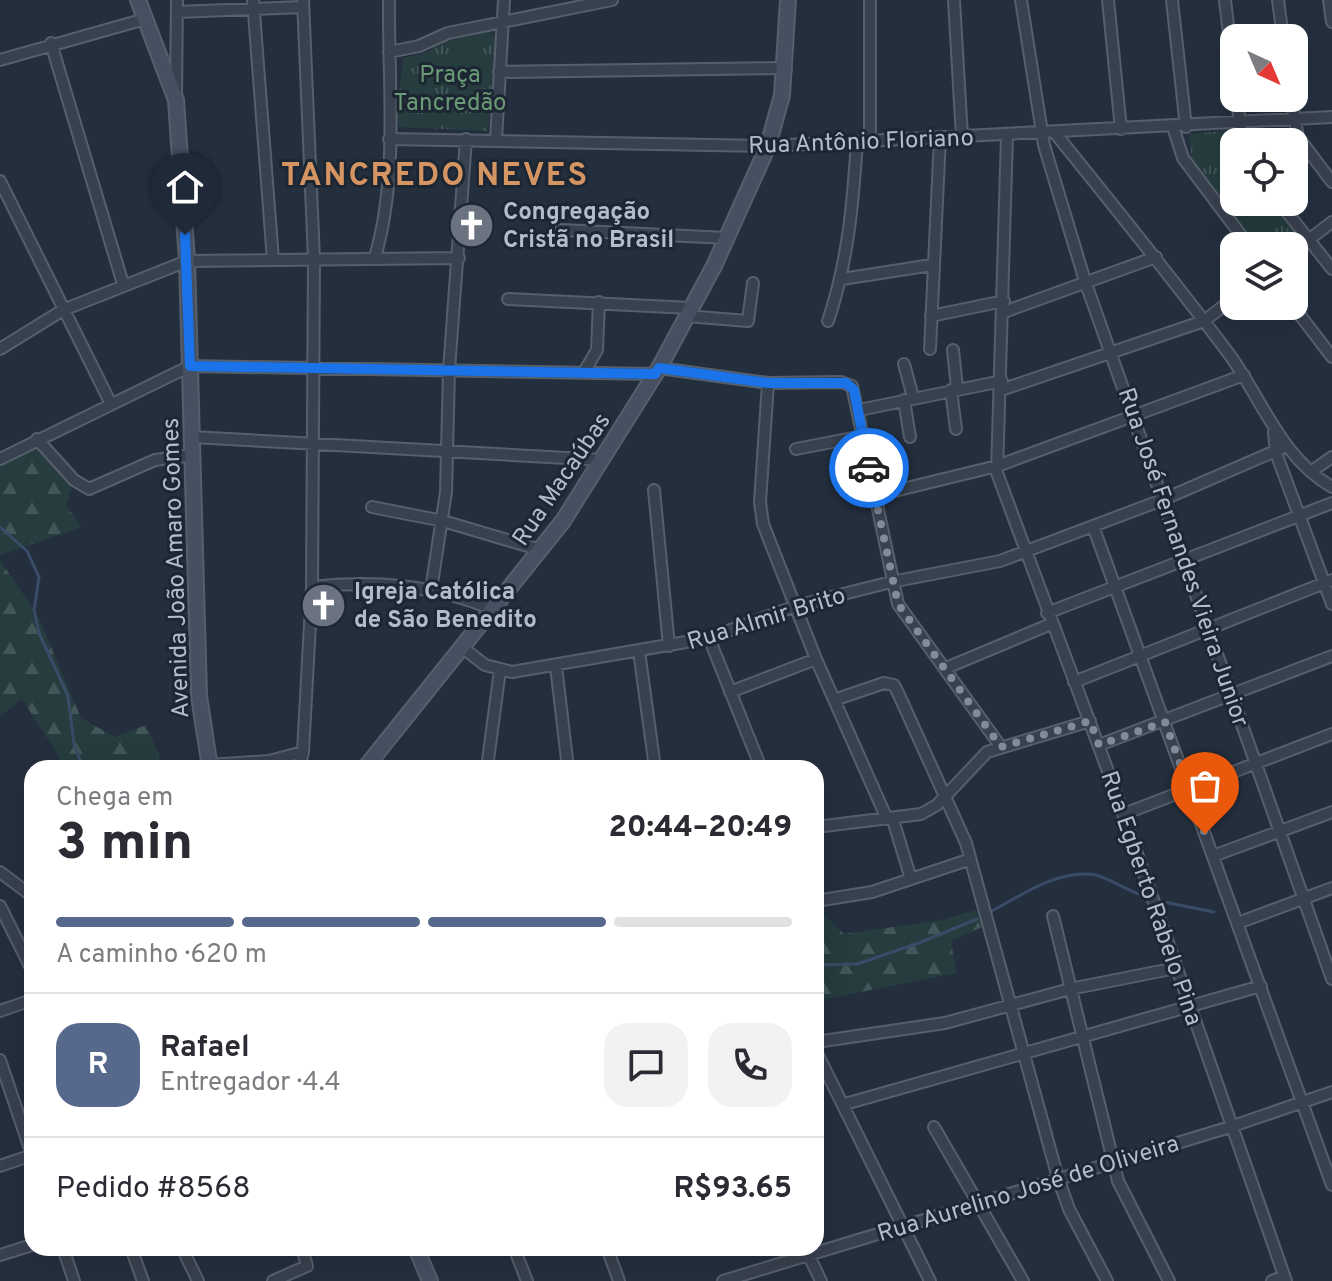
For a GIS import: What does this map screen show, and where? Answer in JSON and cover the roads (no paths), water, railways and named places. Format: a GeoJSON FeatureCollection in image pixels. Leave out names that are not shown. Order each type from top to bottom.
{"type":"FeatureCollection","features":[{"type":"Feature","properties":{"kind":"street","name":"Avenida João Amaro Gomes"},"geometry":{"type":"LineString","coordinates":[[138,0],[176,100],[187,261],[199,696],[208,760]]}},
{"type":"Feature","properties":{"kind":"street"},"geometry":{"type":"LineString","coordinates":[[176,100],[177,0]]}},
{"type":"Feature","properties":{"kind":"street"},"geometry":{"type":"LineString","coordinates":[[375,257],[383,226],[389,139],[389,0]]}},
{"type":"Feature","properties":{"kind":"street"},"geometry":{"type":"LineString","coordinates":[[496,140],[504,0]]}},
{"type":"Feature","properties":{"kind":"street"},"geometry":{"type":"LineString","coordinates":[[389,52],[419,46],[448,33],[612,0]]}},
{"type":"Feature","properties":{"kind":"street","name":"Rua Macaúbas"},"geometry":{"type":"LineString","coordinates":[[372,760],[541,550],[603,460],[657,371],[727,238],[768,146],[786,68],[788,0]]}},
{"type":"Feature","properties":{"kind":"street"},"geometry":{"type":"LineString","coordinates":[[870,0],[870,141]]}},
{"type":"Feature","properties":{"kind":"street"},"geometry":{"type":"LineString","coordinates":[[954,0],[962,137]]}},
{"type":"Feature","properties":{"kind":"street","name":"Rua José Fernandes Vieira Junior"},"geometry":{"type":"LineString","coordinates":[[1021,0],[1041,133],[1085,281],[1332,979]]}},
{"type":"Feature","properties":{"kind":"street"},"geometry":{"type":"LineString","coordinates":[[1108,0],[1121,129]]}},
{"type":"Feature","properties":{"kind":"street"},"geometry":{"type":"LineString","coordinates":[[1172,0],[1186,127]]}},
{"type":"Feature","properties":{"kind":"street"},"geometry":{"type":"LineString","coordinates":[[1225,0],[1228,24]]}},
{"type":"Feature","properties":{"kind":"street"},"geometry":{"type":"LineString","coordinates":[[1278,0],[1281,24]]}},
{"type":"Feature","properties":{"kind":"street"},"geometry":{"type":"LineString","coordinates":[[1329,0],[1332,22]]}},
{"type":"Feature","properties":{"kind":"street"},"geometry":{"type":"LineString","coordinates":[[178,12],[253,4],[302,4],[314,259],[312,587],[301,760]]}},
{"type":"Feature","properties":{"kind":"street"},"geometry":{"type":"LineString","coordinates":[[253,4],[273,260]]}},
{"type":"Feature","properties":{"kind":"street"},"geometry":{"type":"LineString","coordinates":[[0,60],[51,43],[145,19]]}},
{"type":"Feature","properties":{"kind":"street"},"geometry":{"type":"LineString","coordinates":[[51,43],[123,284]]}},
{"type":"Feature","properties":{"kind":"street"},"geometry":{"type":"LineString","coordinates":[[499,72],[786,68]]}},
{"type":"Feature","properties":{"kind":"street"},"geometry":{"type":"LineString","coordinates":[[1239,112],[1241,128]]}},
{"type":"Feature","properties":{"kind":"street"},"geometry":{"type":"LineString","coordinates":[[1292,112],[1302,143],[1332,182]]}},
{"type":"Feature","properties":{"kind":"street","name":"Rua Antônio Floriano"},"geometry":{"type":"LineString","coordinates":[[389,139],[768,146],[1186,127],[1332,117]]}},
{"type":"Feature","properties":{"kind":"street"},"geometry":{"type":"LineString","coordinates":[[1173,127],[1183,158],[1238,232]]}},
{"type":"Feature","properties":{"kind":"street"},"geometry":{"type":"LineString","coordinates":[[1055,133],[1156,257],[1244,375],[1274,432],[1332,487]]}},
{"type":"Feature","properties":{"kind":"street","name":"Rua Egberto Rabelo Pina"},"geometry":{"type":"LineString","coordinates":[[1007,135],[1002,385],[997,466],[1001,488],[1124,814],[1230,1127],[1285,1278]]}},
{"type":"Feature","properties":{"kind":"street"},"geometry":{"type":"LineString","coordinates":[[930,349],[940,138]]}},
{"type":"Feature","properties":{"kind":"street"},"geometry":{"type":"LineString","coordinates":[[431,590],[443,521],[449,370],[466,139]]}},
{"type":"Feature","properties":{"kind":"street"},"geometry":{"type":"LineString","coordinates":[[828,321],[842,279],[853,209],[857,141]]}},
{"type":"Feature","properties":{"kind":"street"},"geometry":{"type":"LineString","coordinates":[[0,181],[110,402]]}},
{"type":"Feature","properties":{"kind":"street"},"geometry":{"type":"LineString","coordinates":[[1290,216],[1332,269]]}},
{"type":"Feature","properties":{"kind":"street"},"geometry":{"type":"LineString","coordinates":[[1309,240],[1332,222]]}},
{"type":"Feature","properties":{"kind":"street"},"geometry":{"type":"LineString","coordinates":[[561,230],[727,238]]}},
{"type":"Feature","properties":{"kind":"street"},"geometry":{"type":"LineString","coordinates":[[931,316],[1004,306],[1156,257]]}},
{"type":"Feature","properties":{"kind":"street"},"geometry":{"type":"LineString","coordinates":[[0,349],[63,310],[187,261],[459,258]]}},
{"type":"Feature","properties":{"kind":"street"},"geometry":{"type":"LineString","coordinates":[[842,279],[932,265]]}},
{"type":"Feature","properties":{"kind":"street"},"geometry":{"type":"LineString","coordinates":[[508,299],[599,302],[748,321],[753,283]]}},
{"type":"Feature","properties":{"kind":"street"},"geometry":{"type":"LineString","coordinates":[[584,372],[597,350],[599,302]]}},
{"type":"Feature","properties":{"kind":"street"},"geometry":{"type":"LineString","coordinates":[[859,410],[954,389],[1002,385],[1204,321],[1220,309]]}},
{"type":"Feature","properties":{"kind":"street"},"geometry":{"type":"LineString","coordinates":[[1304,320],[1332,357]]}},
{"type":"Feature","properties":{"kind":"street"},"geometry":{"type":"LineString","coordinates":[[953,350],[956,429]]}},
{"type":"Feature","properties":{"kind":"street"},"geometry":{"type":"LineString","coordinates":[[904,364],[910,437]]}},
{"type":"Feature","properties":{"kind":"street"},"geometry":{"type":"LineString","coordinates":[[0,459],[110,402],[190,366],[657,371],[768,383],[846,383],[854,390],[859,410],[891,582],[898,604],[1001,747]]}},
{"type":"Feature","properties":{"kind":"street"},"geometry":{"type":"LineString","coordinates":[[874,496],[997,466],[1244,375]]}},
{"type":"Feature","properties":{"kind":"street"},"geometry":{"type":"LineString","coordinates":[[768,383],[760,514],[816,659],[890,820],[911,879]]}},
{"type":"Feature","properties":{"kind":"street"},"geometry":{"type":"LineString","coordinates":[[1274,432],[1276,453],[1298,517],[1328,581],[1332,604]]}},
{"type":"Feature","properties":{"kind":"street"},"geometry":{"type":"LineString","coordinates":[[796,449],[863,436]]}},
{"type":"Feature","properties":{"kind":"street"},"geometry":{"type":"LineString","coordinates":[[192,437],[603,460]]}},
{"type":"Feature","properties":{"kind":"street"},"geometry":{"type":"LineString","coordinates":[[37,439],[74,480],[89,489],[155,460],[192,455]]}},
{"type":"Feature","properties":{"kind":"street","name":"Rua Almir Brito"},"geometry":{"type":"LineString","coordinates":[[500,670],[556,666],[709,638],[796,606],[891,582],[987,565],[1162,500],[1287,446]]}},
{"type":"Feature","properties":{"kind":"street"},"geometry":{"type":"LineString","coordinates":[[1312,471],[1332,457]]}},
{"type":"Feature","properties":{"kind":"street"},"geometry":{"type":"LineString","coordinates":[[654,490],[669,646]]}},
{"type":"Feature","properties":{"kind":"street"},"geometry":{"type":"LineString","coordinates":[[1047,613],[1332,503]]}},
{"type":"Feature","properties":{"kind":"street"},"geometry":{"type":"LineString","coordinates":[[372,507],[443,521],[541,550]]}},
{"type":"Feature","properties":{"kind":"street"},"geometry":{"type":"LineString","coordinates":[[1093,526],[1332,1185]]}},
{"type":"Feature","properties":{"kind":"street"},"geometry":{"type":"LineString","coordinates":[[1074,682],[1328,581]]}},
{"type":"Feature","properties":{"kind":"street"},"geometry":{"type":"LineString","coordinates":[[312,587],[359,584],[431,590],[453,594],[494,610]]}},
{"type":"Feature","properties":{"kind":"street"},"geometry":{"type":"LineString","coordinates":[[946,668],[1051,624]]}},
{"type":"Feature","properties":{"kind":"street"},"geometry":{"type":"LineString","coordinates":[[709,638],[758,760]]}},
{"type":"Feature","properties":{"kind":"street"},"geometry":{"type":"LineString","coordinates":[[463,648],[485,665],[500,670],[488,760]]}},
{"type":"Feature","properties":{"kind":"street"},"geometry":{"type":"LineString","coordinates":[[639,651],[654,760]]}},
{"type":"Feature","properties":{"kind":"street"},"geometry":{"type":"LineString","coordinates":[[1099,745],[1332,656]]}},
{"type":"Feature","properties":{"kind":"street"},"geometry":{"type":"LineString","coordinates":[[730,692],[816,659]]}},
{"type":"Feature","properties":{"kind":"street"},"geometry":{"type":"LineString","coordinates":[[556,666],[567,760]]}},
{"type":"Feature","properties":{"kind":"street"},"geometry":{"type":"LineString","coordinates":[[834,700],[884,683],[894,685],[961,827],[1058,1178],[1069,1209],[1107,1281]]}},
{"type":"Feature","properties":{"kind":"street"},"geometry":{"type":"LineString","coordinates":[[824,826],[921,814],[945,796],[976,760],[1001,747],[1090,721]]}},
{"type":"Feature","properties":{"kind":"street"},"geometry":{"type":"LineString","coordinates":[[1124,814],[1332,734]]}},
{"type":"Feature","properties":{"kind":"street"},"geometry":{"type":"LineString","coordinates":[[284,760],[303,752]]}},
{"type":"Feature","properties":{"kind":"street"},"geometry":{"type":"LineString","coordinates":[[1213,856],[1332,812]]}},
{"type":"Feature","properties":{"kind":"street"},"geometry":{"type":"LineString","coordinates":[[824,900],[872,892],[968,860]]}},
{"type":"Feature","properties":{"kind":"street"},"geometry":{"type":"LineString","coordinates":[[0,872],[24,890]]}},
{"type":"Feature","properties":{"kind":"street"},"geometry":{"type":"LineString","coordinates":[[1238,923],[1332,888]]}},
{"type":"Feature","properties":{"kind":"street"},"geometry":{"type":"LineString","coordinates":[[0,906],[24,954]]}},
{"type":"Feature","properties":{"kind":"street"},"geometry":{"type":"LineString","coordinates":[[1053,916],[1114,1163],[1127,1200],[1169,1281]]}},
{"type":"Feature","properties":{"kind":"street"},"geometry":{"type":"LineString","coordinates":[[824,1041],[945,1023],[1070,989],[1176,968]]}},
{"type":"Feature","properties":{"kind":"street"},"geometry":{"type":"LineString","coordinates":[[845,1104],[1261,986]]}},
{"type":"Feature","properties":{"kind":"street"},"geometry":{"type":"LineString","coordinates":[[0,1011],[24,1003]]}},
{"type":"Feature","properties":{"kind":"street"},"geometry":{"type":"LineString","coordinates":[[0,1060],[24,1131]]}},
{"type":"Feature","properties":{"kind":"street"},"geometry":{"type":"LineString","coordinates":[[824,1066],[930,1281]]}},
{"type":"Feature","properties":{"kind":"street","name":"Rua Aurelino José de Oliveira"},"geometry":{"type":"LineString","coordinates":[[824,1246],[1114,1163],[1332,1092]]}},
{"type":"Feature","properties":{"kind":"street"},"geometry":{"type":"LineString","coordinates":[[934,1127],[1023,1281]]}},
{"type":"Feature","properties":{"kind":"street"},"geometry":{"type":"LineString","coordinates":[[0,1166],[24,1158]]}},
{"type":"Feature","properties":{"kind":"street"},"geometry":{"type":"LineString","coordinates":[[0,1255],[24,1248]]}},
{"type":"Feature","properties":{"kind":"street"},"geometry":{"type":"LineString","coordinates":[[66,1256],[74,1281]]}},
{"type":"Feature","properties":{"kind":"street"},"geometry":{"type":"LineString","coordinates":[[134,1256],[143,1281]]}},
{"type":"Feature","properties":{"kind":"street"},"geometry":{"type":"LineString","coordinates":[[186,1256],[198,1281]]}},
{"type":"Feature","properties":{"kind":"street"},"geometry":{"type":"LineString","coordinates":[[273,1281],[301,1270],[307,1263],[305,1256]]}},
{"type":"Feature","properties":{"kind":"street"},"geometry":{"type":"LineString","coordinates":[[419,1256],[430,1281]]}},
{"type":"Feature","properties":{"kind":"street"},"geometry":{"type":"LineString","coordinates":[[517,1256],[527,1281]]}},
{"type":"Feature","properties":{"kind":"street"},"geometry":{"type":"LineString","coordinates":[[610,1256],[619,1281]]}},
{"type":"Feature","properties":{"kind":"street","name":"Rua Aurelino José de Oliveira"},"geometry":{"type":"LineString","coordinates":[[723,1281],[793,1256]]}},
{"type":"Feature","properties":{"kind":"street"},"geometry":{"type":"LineString","coordinates":[[809,1256],[821,1281]]}},
{"type":"Feature","properties":{"kind":"street"},"geometry":{"type":"LineString","coordinates":[[1272,1281],[1285,1278]]}},
{"type":"Feature","properties":{"kind":"waterway"},"geometry":{"type":"LineString","coordinates":[[0,527],[27,551],[39,577],[34,610],[39,633],[68,696],[74,744],[80,760]]}},
{"type":"Feature","properties":{"kind":"waterway"},"geometry":{"type":"LineString","coordinates":[[992,911],[1042,884],[1069,875],[1096,875],[1142,895]]}},
{"type":"Feature","properties":{"kind":"waterway"},"geometry":{"type":"LineString","coordinates":[[1159,901],[1214,912]]}},
{"type":"Feature","properties":{"kind":"waterway"},"geometry":{"type":"LineString","coordinates":[[824,965],[857,964],[977,919]]}},
{"type":"Feature","properties":{"kind":"place","name":"Congregação Cristã no Brasil"},"geometry":{"type":"Point","coordinates":[472,225]}},
{"type":"Feature","properties":{"kind":"place","name":"Igreja Católica de São Benedito"},"geometry":{"type":"Point","coordinates":[323,605]}},
{"type":"Feature","properties":{"kind":"district","name":"TANCREDO NEVES"},"geometry":{"type":"Point","coordinates":[435,174]}},
{"type":"Feature","properties":{"kind":"park label","name":"Praça Tancredão"},"geometry":{"type":"Point","coordinates":[450,88]}}]}
